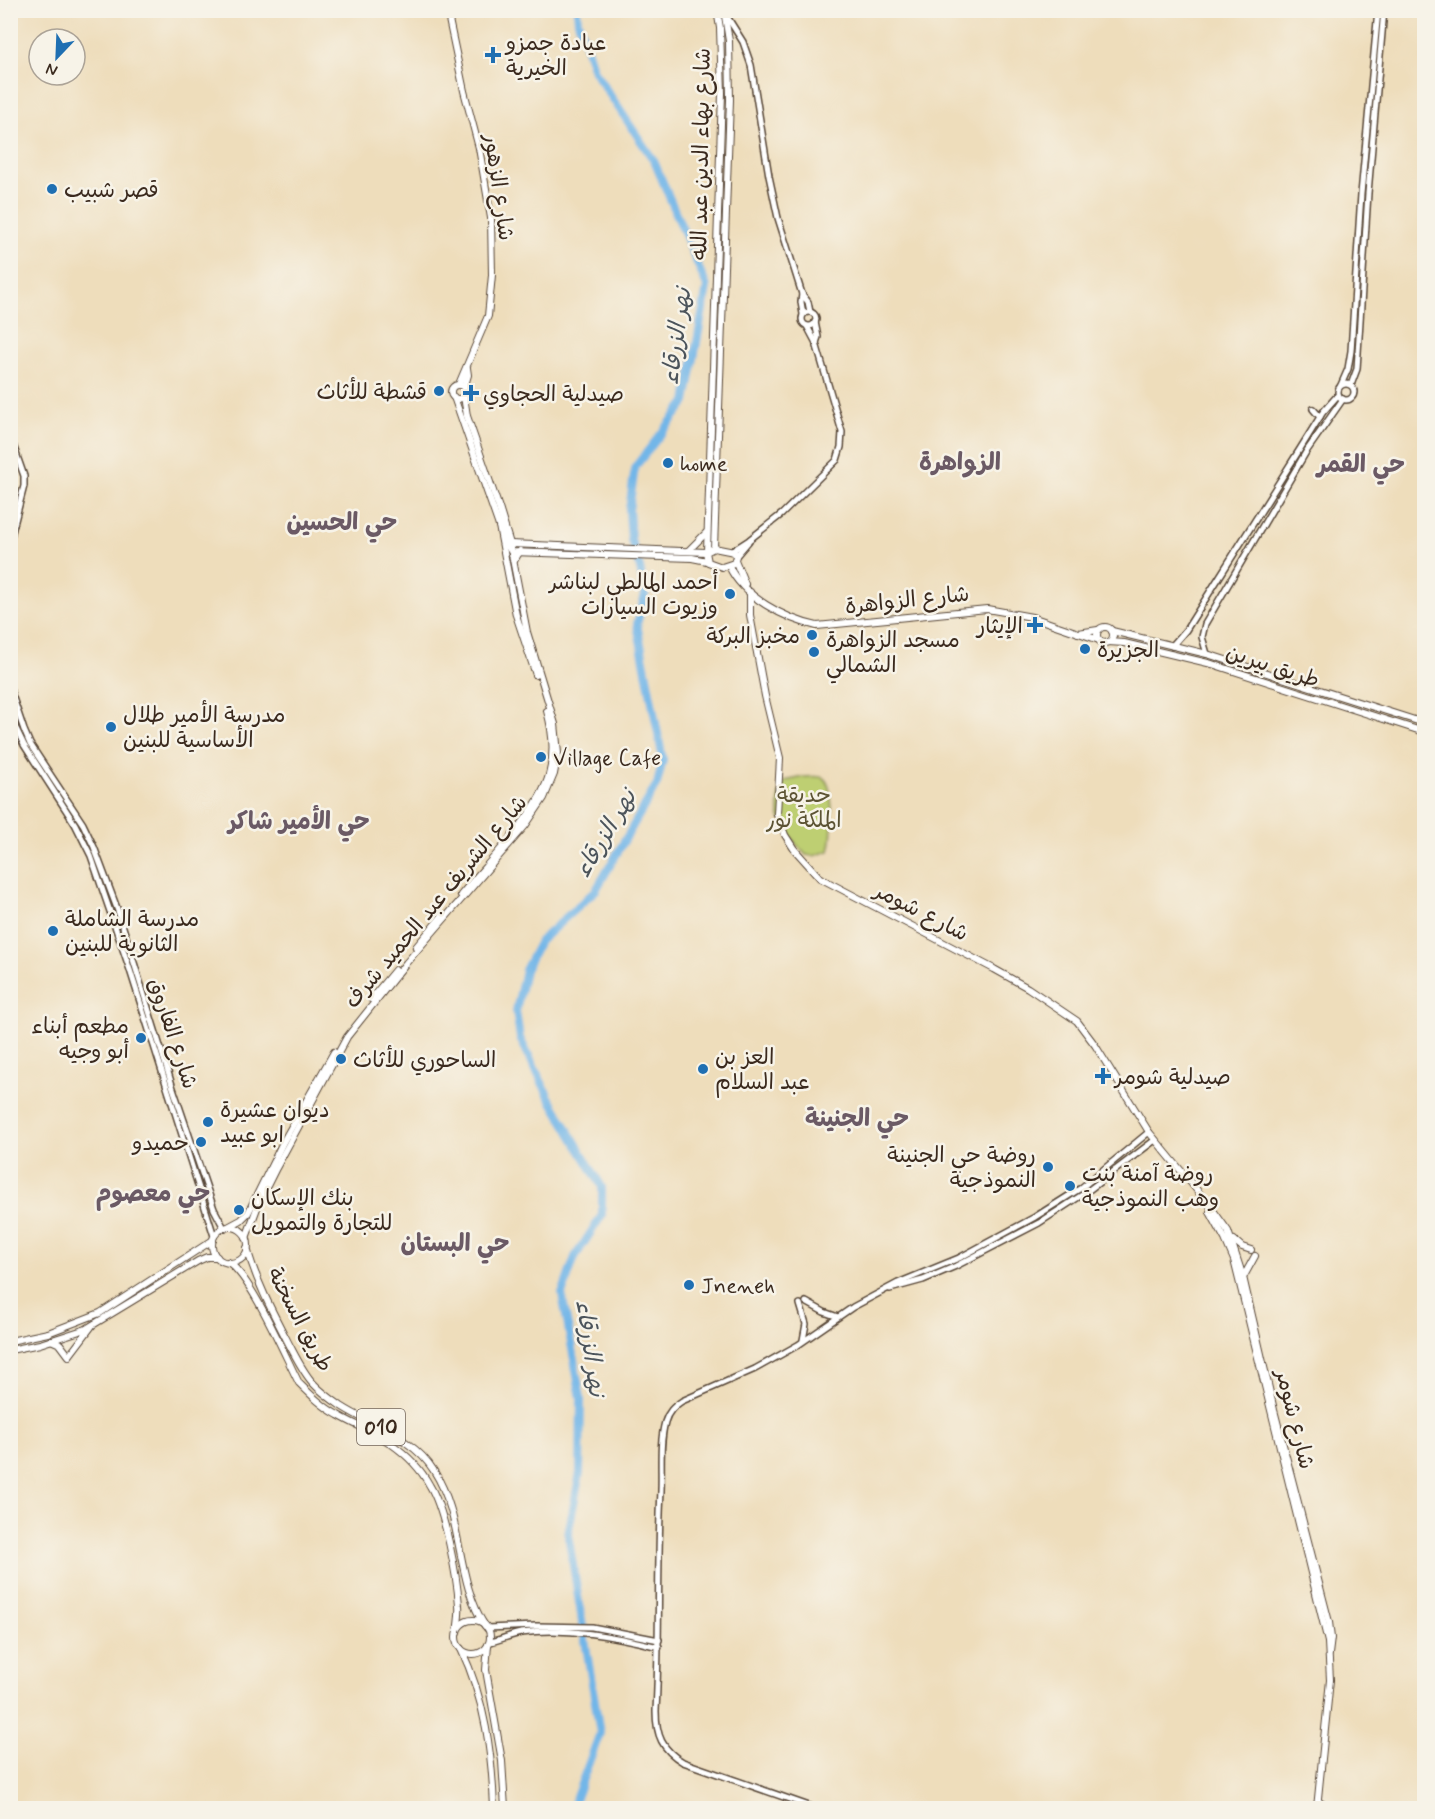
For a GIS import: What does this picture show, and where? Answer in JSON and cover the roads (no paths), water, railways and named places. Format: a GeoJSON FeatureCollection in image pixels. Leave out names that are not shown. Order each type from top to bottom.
{"type":"FeatureCollection","features":[{"type":"Feature","properties":{"kind":"main road","name":"شارع الزهور"},"geometry":{"type":"LineString","coordinates":[[447,10],[479,148],[491,218],[492,275],[489,310],[467,368],[462,374],[461,386],[451,389],[454,397]]}},
{"type":"Feature","properties":{"kind":"main road","name":"شارع بهاء الدين عبد الله"},"geometry":{"type":"LineString","coordinates":[[714,548],[722,374],[724,154],[720,28],[717,10]]}},
{"type":"Feature","properties":{"kind":"main road","name":"شارع بهاء الدين عبد الله"},"geometry":{"type":"LineString","coordinates":[[707,561],[706,532],[724,154],[730,100],[729,40],[725,12]]}},
{"type":"Feature","properties":{"kind":"main road","name":"شارع الشريف عبد الحميد شرف"},"geometry":{"type":"LineString","coordinates":[[246,1238],[260,1200],[276,1168],[347,1037],[379,995],[525,826],[536,812],[551,783],[558,753],[555,724],[520,615],[511,548],[466,416],[461,386]]}},
{"type":"Feature","properties":{"kind":"main road"},"geometry":{"type":"LineString","coordinates":[[454,397],[460,399],[464,396]]}},
{"type":"Feature","properties":{"kind":"main road","name":"شارع الشريف عبد الحميد شرف"},"geometry":{"type":"LineString","coordinates":[[226,1228],[241,1220],[248,1213],[283,1142],[348,1028],[516,829],[544,787],[552,760],[551,724],[520,615],[499,526],[454,397]]}},
{"type":"Feature","properties":{"kind":"main road"},"geometry":{"type":"LineString","coordinates":[[499,526],[508,547],[520,551],[579,551]]}},
{"type":"Feature","properties":{"kind":"main road"},"geometry":{"type":"LineString","coordinates":[[689,550],[706,532]]}},
{"type":"Feature","properties":{"kind":"main road"},"geometry":{"type":"LineString","coordinates":[[511,548],[661,554],[707,561],[718,567],[729,566],[734,556]]}},
{"type":"Feature","properties":{"kind":"main road"},"geometry":{"type":"LineString","coordinates":[[661,554],[689,550],[706,551],[714,548],[734,556],[748,590]]}},
{"type":"Feature","properties":{"kind":"main road"},"geometry":{"type":"LineString","coordinates":[[514,561],[520,551]]}},
{"type":"Feature","properties":{"kind":"main road","name":"شارع الزواهرة"},"geometry":{"type":"LineString","coordinates":[[729,566],[735,577],[748,590],[798,621],[817,626],[987,609],[1032,617],[1099,640]]}},
{"type":"Feature","properties":{"kind":"main road","name":"شارع شومر"},"geometry":{"type":"LineString","coordinates":[[748,590],[750,615],[765,696],[780,758],[777,814],[780,825],[794,849],[820,878],[1003,974],[1077,1021],[1095,1045],[1149,1132],[1213,1210],[1232,1238],[1329,1622],[1330,1680],[1317,1809]]}},
{"type":"Feature","properties":{"kind":"main road"},"geometry":{"type":"LineString","coordinates":[[1106,627],[1112,631],[1113,638],[1108,642],[1104,643],[1097,637],[1098,630],[1106,627]]}},
{"type":"Feature","properties":{"kind":"main road","name":"شارع الزواهرة"},"geometry":{"type":"LineString","coordinates":[[1078,633],[1098,630]]}},
{"type":"Feature","properties":{"kind":"main road","name":"طريق بيرين"},"geometry":{"type":"LineString","coordinates":[[1112,631],[1207,654],[1425,723]]}},
{"type":"Feature","properties":{"kind":"main road","name":"طريق بيرين"},"geometry":{"type":"LineString","coordinates":[[1108,642],[1132,644],[1212,664],[1425,732]]}},
{"type":"Feature","properties":{"kind":"main road","name":"شارع شومر"},"geometry":{"type":"LineString","coordinates":[[1205,1202],[1226,1239],[1234,1260],[1329,1654]]}},
{"type":"Feature","properties":{"kind":"main road"},"geometry":{"type":"LineString","coordinates":[[10,1341],[34,1337],[100,1313],[226,1228],[239,1230],[246,1238],[247,1248],[240,1259],[228,1262],[217,1257],[207,1257],[93,1325],[51,1340],[10,1350]]}},
{"type":"Feature","properties":{"kind":"main road"},"geometry":{"type":"LineString","coordinates":[[214,1238],[212,1246],[217,1257]]}},
{"type":"Feature","properties":{"kind":"main road"},"geometry":{"type":"LineString","coordinates":[[1232,1238],[1253,1253],[1243,1276]]}},
{"type":"Feature","properties":{"kind":"main road","name":"طريق السخنة"},"geometry":{"type":"LineString","coordinates":[[247,1248],[270,1305],[303,1370],[312,1382],[343,1408],[402,1440],[433,1469],[444,1489],[450,1508],[473,1603],[486,1627]]}},
{"type":"Feature","properties":{"kind":"main road","name":"طريق السخنة"},"geometry":{"type":"LineString","coordinates":[[228,1262],[245,1279],[299,1383],[311,1396],[337,1415],[389,1442],[407,1456],[431,1487],[444,1524],[453,1569],[459,1605],[457,1633]]}},
{"type":"Feature","properties":{"kind":"main road"},"geometry":{"type":"LineString","coordinates":[[76,1332],[81,1326],[97,1318],[100,1313]]}},
{"type":"Feature","properties":{"kind":"main road"},"geometry":{"type":"LineString","coordinates":[[51,1340],[60,1344],[69,1356],[93,1325]]}},
{"type":"Feature","properties":{"kind":"main road"},"geometry":{"type":"LineString","coordinates":[[66,1326],[76,1332]]}},
{"type":"Feature","properties":{"kind":"main road"},"geometry":{"type":"LineString","coordinates":[[457,1633],[463,1624],[469,1621],[480,1622],[486,1627]]}},
{"type":"Feature","properties":{"kind":"main road","name":"010"},"geometry":{"type":"LineString","coordinates":[[486,1627],[489,1644],[486,1670],[502,1761],[505,1809]]}},
{"type":"Feature","properties":{"kind":"main road","name":"010"},"geometry":{"type":"LineString","coordinates":[[457,1633],[457,1640],[473,1676],[489,1739],[493,1765],[494,1809]]}},
{"type":"Feature","properties":{"kind":"main road"},"geometry":{"type":"LineString","coordinates":[[461,1649],[471,1654],[478,1654],[489,1644]]}},
{"type":"Feature","properties":{"kind":"main road"},"geometry":{"type":"LineString","coordinates":[[1318,1801],[1328,1807]]}},
{"type":"Feature","properties":{"kind":"street"},"geometry":{"type":"LineString","coordinates":[[1207,654],[1202,637],[1205,624],[1289,480],[1329,418],[1340,397],[1338,388],[1348,369],[1378,10]]}},
{"type":"Feature","properties":{"kind":"street"},"geometry":{"type":"LineString","coordinates":[[1340,397],[1349,399],[1354,395],[1352,385],[1357,369],[1368,193],[1384,10]]}},
{"type":"Feature","properties":{"kind":"street"},"geometry":{"type":"LineString","coordinates":[[725,12],[749,58],[778,218],[802,294],[808,302],[802,320],[816,343],[842,432],[840,454],[837,460],[782,514],[749,540],[734,556]]}},
{"type":"Feature","properties":{"kind":"street"},"geometry":{"type":"LineString","coordinates":[[806,313],[815,316],[818,337],[816,343]]}},
{"type":"Feature","properties":{"kind":"street"},"geometry":{"type":"LineString","coordinates":[[807,326],[815,322]]}},
{"type":"Feature","properties":{"kind":"street"},"geometry":{"type":"LineString","coordinates":[[1341,385],[1352,385]]}},
{"type":"Feature","properties":{"kind":"street"},"geometry":{"type":"LineString","coordinates":[[1172,646],[1186,630],[1322,415],[1340,397]]}},
{"type":"Feature","properties":{"kind":"street"},"geometry":{"type":"LineString","coordinates":[[1313,409],[1329,418]]}},
{"type":"Feature","properties":{"kind":"street"},"geometry":{"type":"LineString","coordinates":[[10,436],[24,476],[24,486],[10,540]]}},
{"type":"Feature","properties":{"kind":"street","name":"شارع الفاروق"},"geometry":{"type":"LineString","coordinates":[[10,689],[30,744],[83,824],[89,837],[118,911],[172,1085],[214,1209],[226,1228]]}},
{"type":"Feature","properties":{"kind":"street","name":"شارع الفاروق"},"geometry":{"type":"LineString","coordinates":[[10,716],[31,759],[82,836],[91,856],[214,1238]]}},
{"type":"Feature","properties":{"kind":"street"},"geometry":{"type":"LineString","coordinates":[[111,913],[118,911]]}},
{"type":"Feature","properties":{"kind":"street"},"geometry":{"type":"LineString","coordinates":[[815,1809],[683,1762],[673,1756],[660,1741],[656,1728],[659,1647],[658,1533],[662,1438],[668,1415],[671,1409],[682,1401],[737,1378],[802,1342],[838,1317],[883,1291],[959,1258],[1035,1217],[1081,1188],[1149,1132]]}},
{"type":"Feature","properties":{"kind":"street"},"geometry":{"type":"LineString","coordinates":[[183,1140],[190,1136]]}},
{"type":"Feature","properties":{"kind":"street"},"geometry":{"type":"LineString","coordinates":[[883,1291],[942,1272],[1030,1227],[1085,1193],[1155,1140]]}},
{"type":"Feature","properties":{"kind":"street"},"geometry":{"type":"LineString","coordinates":[[802,1342],[806,1324],[803,1303],[838,1317]]}},
{"type":"Feature","properties":{"kind":"street"},"geometry":{"type":"LineString","coordinates":[[486,1627],[592,1630],[659,1640]]}},
{"type":"Feature","properties":{"kind":"street"},"geometry":{"type":"LineString","coordinates":[[489,1644],[521,1633],[574,1630]]}},
{"type":"Feature","properties":{"kind":"street"},"geometry":{"type":"LineString","coordinates":[[592,1630],[659,1647]]}},
{"type":"Feature","properties":{"kind":"waterway","name":"نهر الزرقاء"},"geometry":{"type":"LineString","coordinates":[[572,1808],[600,1733],[568,1534],[580,1473],[581,1398],[562,1294],[575,1257],[602,1215],[602,1187],[549,1097],[520,1038],[516,1011],[525,970],[540,941],[596,890],[657,784],[663,760],[637,624],[645,595],[640,568],[631,540],[629,510],[635,467],[686,402],[707,287],[654,161],[594,71],[578,21],[577,10]]}},
{"type":"Feature","properties":{"kind":"place","name":"عيادة جمزو الخيرية"},"geometry":{"type":"Point","coordinates":[493,55]}},
{"type":"Feature","properties":{"kind":"place","name":"قصر شبيب"},"geometry":{"type":"Point","coordinates":[52,189]}},
{"type":"Feature","properties":{"kind":"place","name":"قشطة للأثاث"},"geometry":{"type":"Point","coordinates":[439,391]}},
{"type":"Feature","properties":{"kind":"place","name":"صيدلية الحجاوي"},"geometry":{"type":"Point","coordinates":[471,393]}},
{"type":"Feature","properties":{"kind":"place","name":"home"},"geometry":{"type":"Point","coordinates":[668,463]}},
{"type":"Feature","properties":{"kind":"place","name":"أحمد المالطي لبناشر وزيوت السيارات"},"geometry":{"type":"Point","coordinates":[730,594]}},
{"type":"Feature","properties":{"kind":"place","name":"الإيثار"},"geometry":{"type":"Point","coordinates":[1035,625]}},
{"type":"Feature","properties":{"kind":"place","name":"مخبز البركة"},"geometry":{"type":"Point","coordinates":[812,635]}},
{"type":"Feature","properties":{"kind":"place","name":"الجزيرة"},"geometry":{"type":"Point","coordinates":[1085,649]}},
{"type":"Feature","properties":{"kind":"place","name":"مسجد الزواهرة الشمالي"},"geometry":{"type":"Point","coordinates":[814,652]}},
{"type":"Feature","properties":{"kind":"place","name":"مدرسة الأمير طلال الأساسية للبنين"},"geometry":{"type":"Point","coordinates":[111,727]}},
{"type":"Feature","properties":{"kind":"place","name":"Village Cafe"},"geometry":{"type":"Point","coordinates":[541,757]}},
{"type":"Feature","properties":{"kind":"place","name":"مدرسة الشاملة الثانوية للبنين"},"geometry":{"type":"Point","coordinates":[53,931]}},
{"type":"Feature","properties":{"kind":"place","name":"مطعم أبناء أبو وجيه"},"geometry":{"type":"Point","coordinates":[141,1038]}},
{"type":"Feature","properties":{"kind":"place","name":"الساحوري للأثاث"},"geometry":{"type":"Point","coordinates":[341,1059]}},
{"type":"Feature","properties":{"kind":"place","name":"العز بن عبد السلام"},"geometry":{"type":"Point","coordinates":[703,1069]}},
{"type":"Feature","properties":{"kind":"place","name":"صيدلية شومر"},"geometry":{"type":"Point","coordinates":[1103,1076]}},
{"type":"Feature","properties":{"kind":"place","name":"ديوان عشيرة ابو عبيد"},"geometry":{"type":"Point","coordinates":[208,1122]}},
{"type":"Feature","properties":{"kind":"place","name":"حميدو"},"geometry":{"type":"Point","coordinates":[201,1142]}},
{"type":"Feature","properties":{"kind":"place","name":"روضة حي الجنينة النموذجية"},"geometry":{"type":"Point","coordinates":[1048,1167]}},
{"type":"Feature","properties":{"kind":"place","name":"روضة آمنة بنت وهب النموذجية"},"geometry":{"type":"Point","coordinates":[1070,1186]}},
{"type":"Feature","properties":{"kind":"place","name":"بنك الإسكان للتجارة والتمويل"},"geometry":{"type":"Point","coordinates":[239,1210]}},
{"type":"Feature","properties":{"kind":"place","name":"Jneneh"},"geometry":{"type":"Point","coordinates":[689,1285]}},
{"type":"Feature","properties":{"kind":"district","name":"الزواهرة"},"geometry":{"type":"Point","coordinates":[960,462]}},
{"type":"Feature","properties":{"kind":"district","name":"حي القمر"},"geometry":{"type":"Point","coordinates":[1361,464]}},
{"type":"Feature","properties":{"kind":"district","name":"حي الحسين"},"geometry":{"type":"Point","coordinates":[342,522]}},
{"type":"Feature","properties":{"kind":"district","name":"حي الأمير شاكر"},"geometry":{"type":"Point","coordinates":[299,821]}},
{"type":"Feature","properties":{"kind":"district","name":"حي الجنينة"},"geometry":{"type":"Point","coordinates":[857,1118]}},
{"type":"Feature","properties":{"kind":"district","name":"حي معصوم"},"geometry":{"type":"Point","coordinates":[153,1193]}},
{"type":"Feature","properties":{"kind":"district","name":"حي البستان"},"geometry":{"type":"Point","coordinates":[455,1243]}},
{"type":"Feature","properties":{"kind":"park label","name":"حديقة الملكة نور"},"geometry":{"type":"Point","coordinates":[804,806]}}]}
